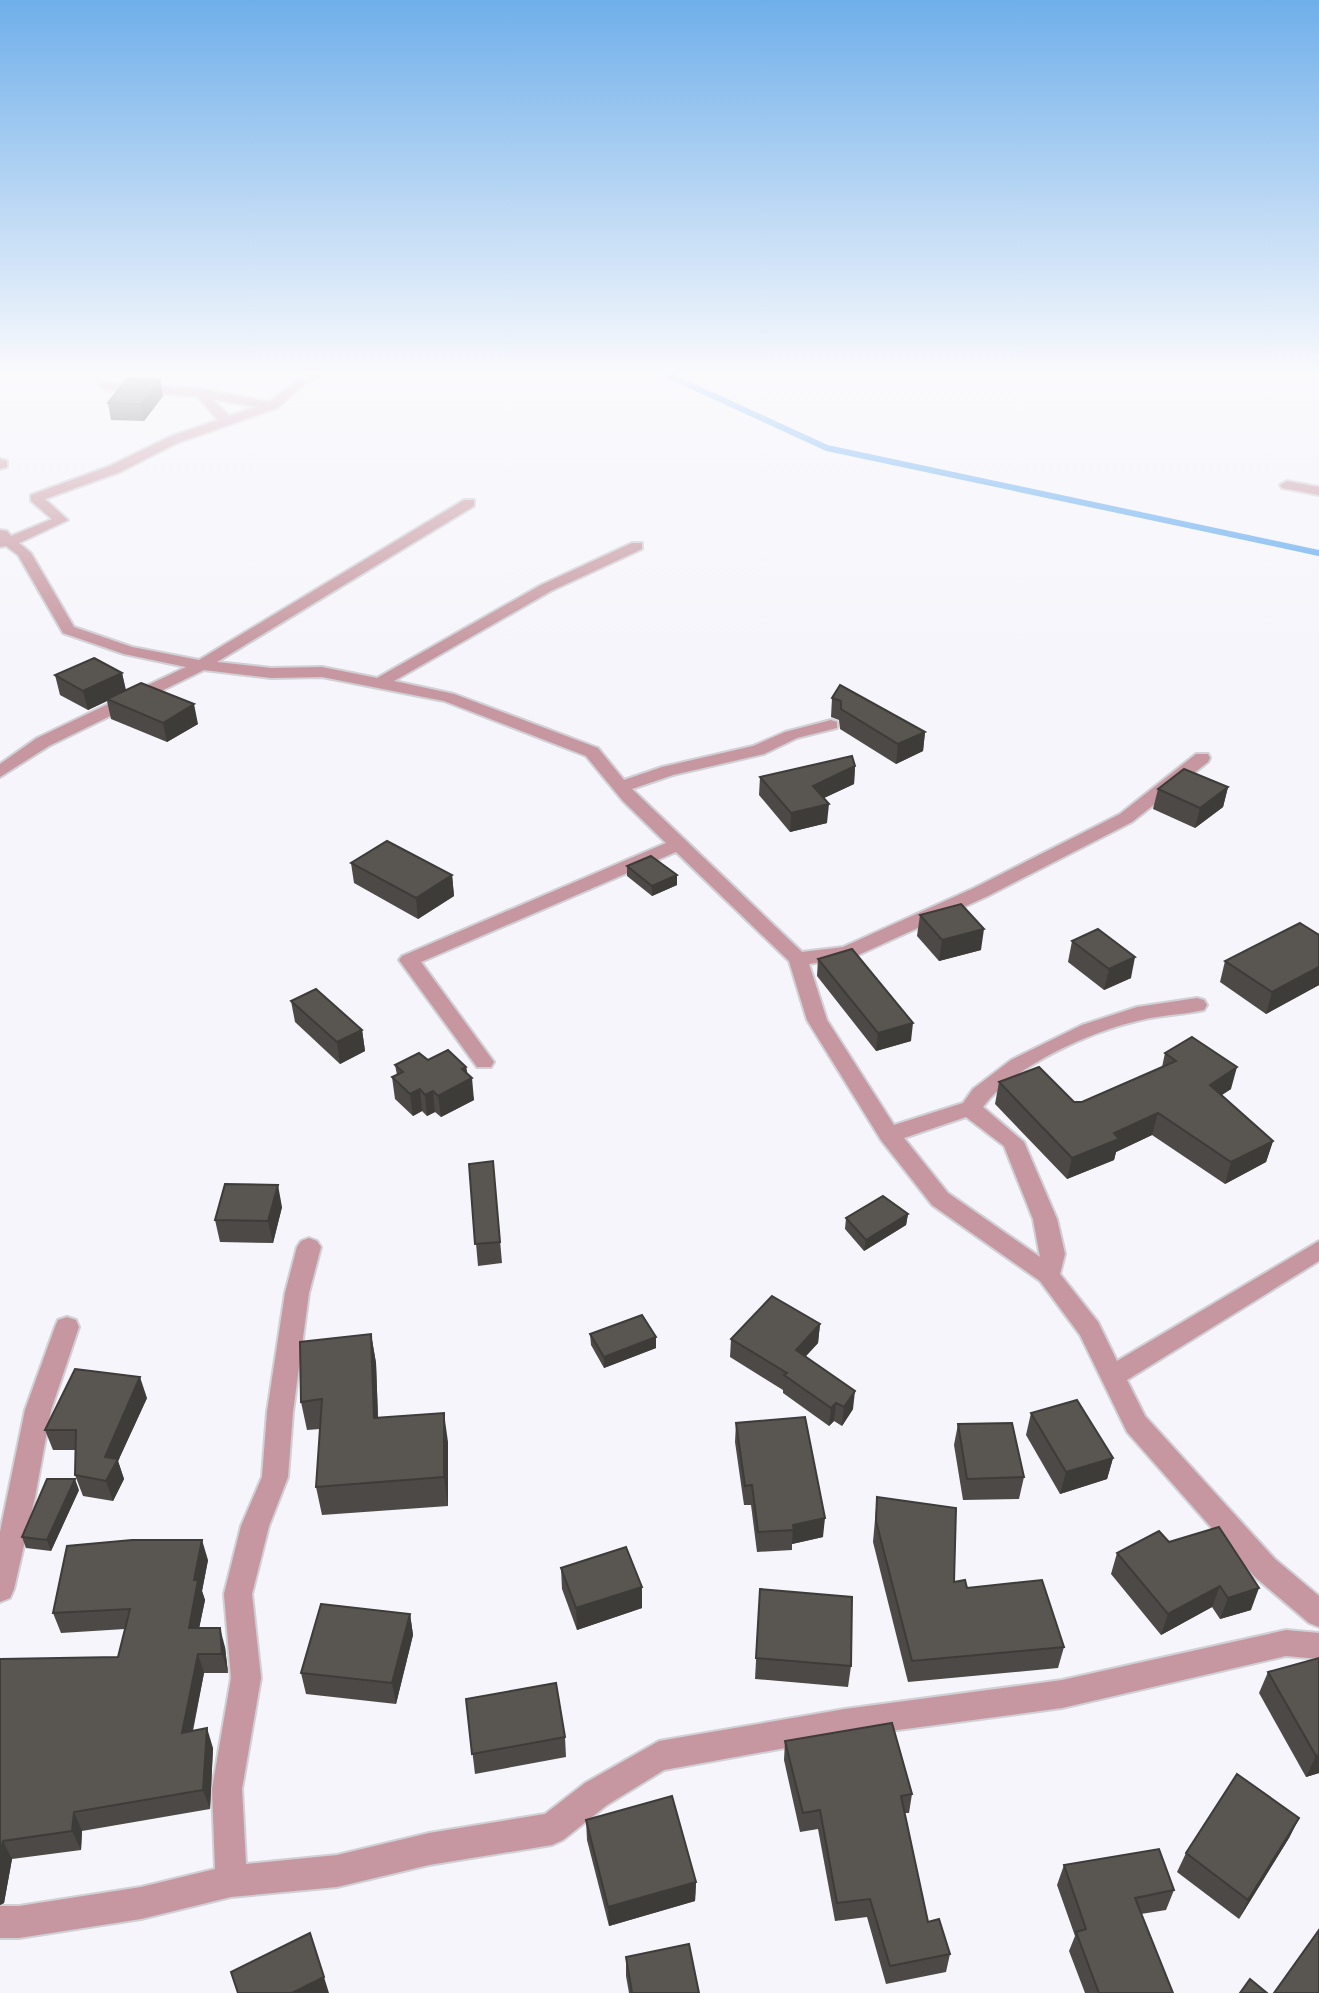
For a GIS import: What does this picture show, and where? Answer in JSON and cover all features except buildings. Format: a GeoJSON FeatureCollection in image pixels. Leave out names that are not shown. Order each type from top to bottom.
{"type":"FeatureCollection","features":[{"type":"Feature","properties":{"kind":"street"},"geometry":{"type":"LineString","coordinates":[[3,539],[61,520],[36,498],[117,468]]}},
{"type":"Feature","properties":{"kind":"street"},"geometry":{"type":"LineString","coordinates":[[1287,485],[1319,491]]}},
{"type":"Feature","properties":{"kind":"street"},"geometry":{"type":"LineString","coordinates":[[0,772],[43,742],[202,665],[469,503]]}},
{"type":"Feature","properties":{"kind":"street"},"geometry":{"type":"LineString","coordinates":[[3,539],[24,553],[68,630],[129,651],[202,665],[271,673],[322,672],[448,697],[592,752],[621,787],[798,959],[817,1020],[889,1135],[940,1199],[1048,1275],[1089,1329],[1136,1424],[1265,1568],[1319,1614]]}},
{"type":"Feature","properties":{"kind":"street"},"geometry":{"type":"LineString","coordinates":[[378,684],[546,588],[637,546]]}},
{"type":"Feature","properties":{"kind":"street"},"geometry":{"type":"LineString","coordinates":[[621,787],[668,771],[758,750],[791,735],[831,725]]}},
{"type":"Feature","properties":{"kind":"street"},"geometry":{"type":"LineString","coordinates":[[798,959],[847,953],[981,892],[1126,818],[1202,758]]}},
{"type":"Feature","properties":{"kind":"street"},"geometry":{"type":"LineString","coordinates":[[484,1062],[409,960],[679,844]]}},
{"type":"Feature","properties":{"kind":"street"},"geometry":{"type":"LineString","coordinates":[[970,1109],[975,1099],[1024,1062],[1059,1043],[1129,1016],[1197,1005]]}},
{"type":"Feature","properties":{"kind":"street"},"geometry":{"type":"LineString","coordinates":[[889,1135],[919,1127],[949,1112],[970,1109],[1013,1142],[1045,1219],[1053,1254],[1048,1275]]}},
{"type":"Feature","properties":{"kind":"street"},"geometry":{"type":"LineString","coordinates":[[231,1881],[227,1789],[246,1678],[238,1594],[255,1526],[275,1477],[280,1412],[297,1293],[309,1247]]}},
{"type":"Feature","properties":{"kind":"street"},"geometry":{"type":"LineString","coordinates":[[1113,1376],[1319,1250]]}},
{"type":"Feature","properties":{"kind":"street"},"geometry":{"type":"LineString","coordinates":[[0,1589],[22,1497],[38,1410],[67,1327]]}},
{"type":"Feature","properties":{"kind":"street"},"geometry":{"type":"LineString","coordinates":[[0,1922],[19,1922],[141,1903],[231,1881],[337,1871],[429,1849],[552,1829],[596,1794],[659,1756],[845,1723],[1062,1694],[1286,1643],[1319,1646]]}},
{"type":"Feature","properties":{"kind":"waterway"},"geometry":{"type":"LineString","coordinates":[[921,468],[1319,553]]}}]}
